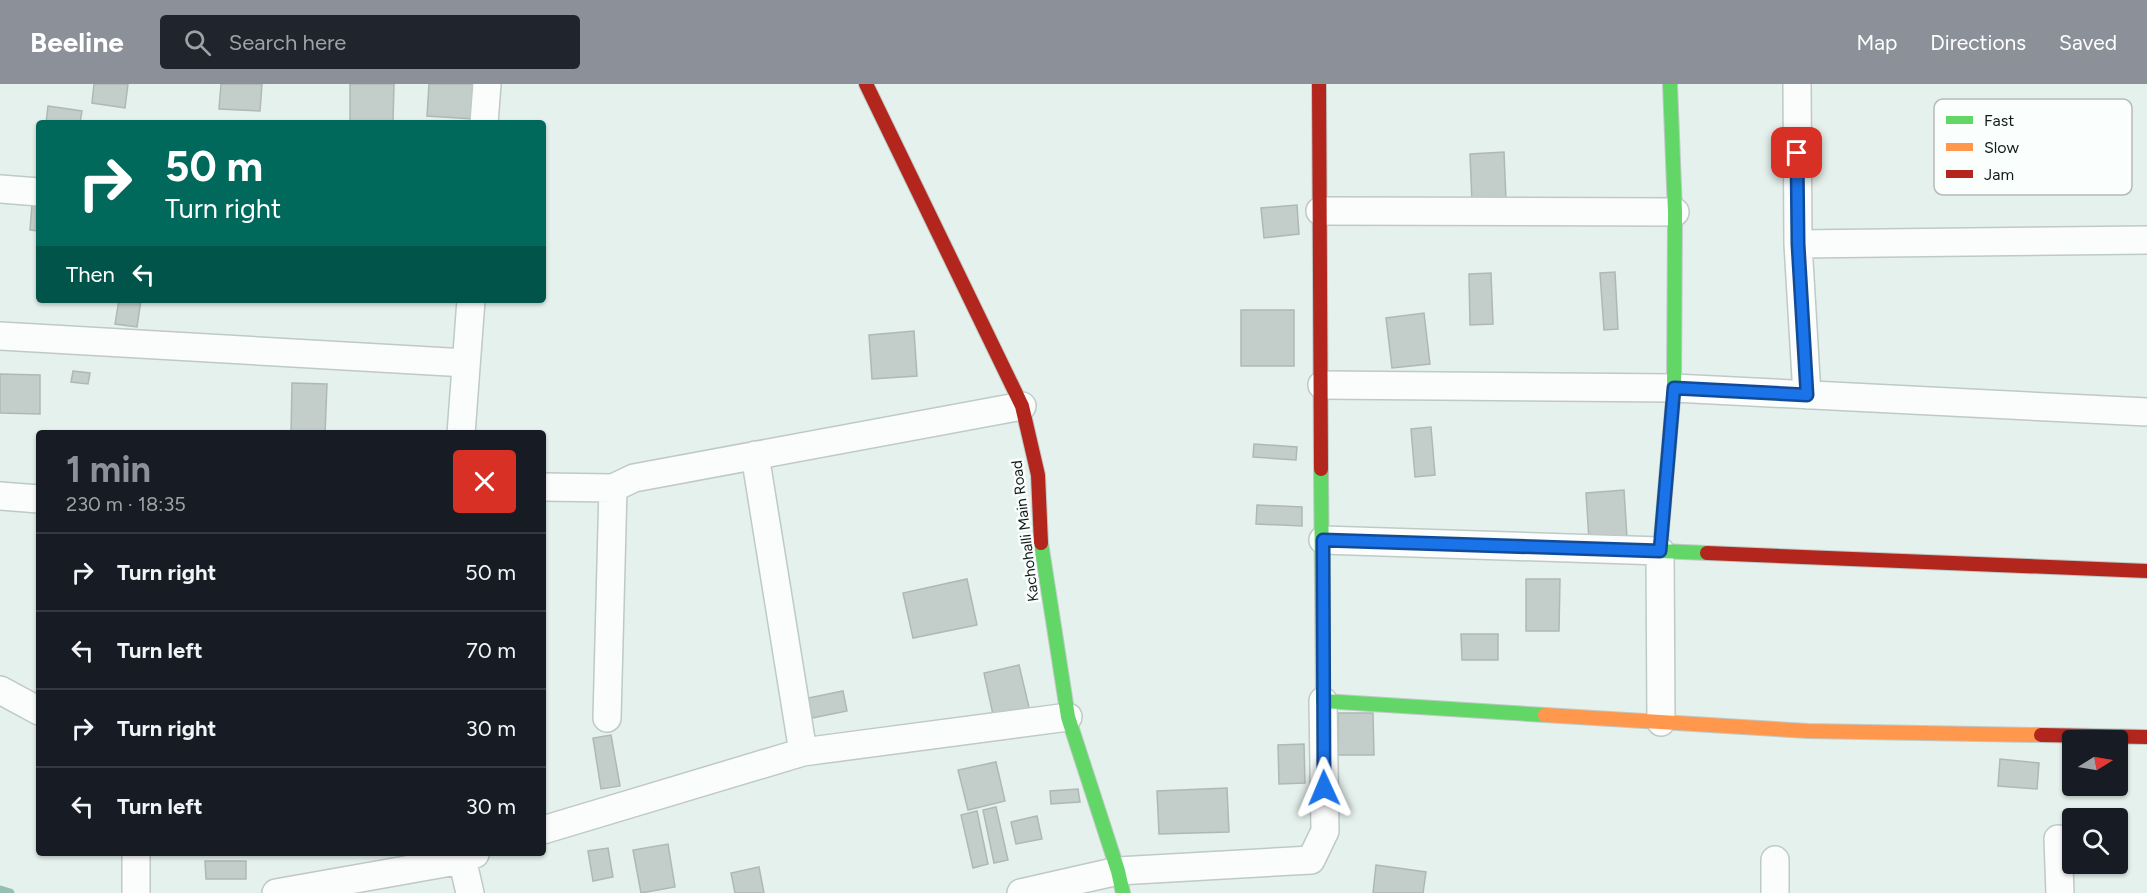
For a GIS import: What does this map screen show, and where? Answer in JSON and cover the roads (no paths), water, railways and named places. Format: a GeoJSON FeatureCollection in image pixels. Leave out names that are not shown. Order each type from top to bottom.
{"type":"FeatureCollection","features":[{"type":"Feature","properties":{"kind":"street"},"geometry":{"type":"LineString","coordinates":[[484,120],[487,84]]}},
{"type":"Feature","properties":{"kind":"street","name":"Kachohalli Main Road"},"geometry":{"type":"LineString","coordinates":[[866,84],[1022,406],[1038,475],[1041,550],[1068,717],[1120,882]]}},
{"type":"Feature","properties":{"kind":"street"},"geometry":{"type":"LineString","coordinates":[[1021,893],[1311,860],[1325,831],[1319,84]]}},
{"type":"Feature","properties":{"kind":"street"},"geometry":{"type":"LineString","coordinates":[[1660,722],[1660,551],[1674,388],[1675,212],[1670,84]]}},
{"type":"Feature","properties":{"kind":"street"},"geometry":{"type":"LineString","coordinates":[[1797,84],[1798,244],[1807,395]]}},
{"type":"Feature","properties":{"kind":"street"},"geometry":{"type":"LineString","coordinates":[[0,189],[36,192]]}},
{"type":"Feature","properties":{"kind":"street"},"geometry":{"type":"LineString","coordinates":[[1320,211],[1675,212]]}},
{"type":"Feature","properties":{"kind":"street"},"geometry":{"type":"LineString","coordinates":[[1798,244],[2147,240]]}},
{"type":"Feature","properties":{"kind":"street"},"geometry":{"type":"LineString","coordinates":[[461,430],[471,303]]}},
{"type":"Feature","properties":{"kind":"street"},"geometry":{"type":"LineString","coordinates":[[0,336],[466,363]]}},
{"type":"Feature","properties":{"kind":"street"},"geometry":{"type":"LineString","coordinates":[[1322,385],[1674,388],[2147,412]]}},
{"type":"Feature","properties":{"kind":"street"},"geometry":{"type":"LineString","coordinates":[[546,486],[614,488],[634,478],[1022,406]]}},
{"type":"Feature","properties":{"kind":"street"},"geometry":{"type":"LineString","coordinates":[[755,455],[803,752]]}},
{"type":"Feature","properties":{"kind":"street"},"geometry":{"type":"LineString","coordinates":[[607,718],[614,488]]}},
{"type":"Feature","properties":{"kind":"street"},"geometry":{"type":"LineString","coordinates":[[0,496],[36,499]]}},
{"type":"Feature","properties":{"kind":"street"},"geometry":{"type":"LineString","coordinates":[[1323,540],[2147,571]]}},
{"type":"Feature","properties":{"kind":"street"},"geometry":{"type":"LineString","coordinates":[[0,690],[36,709]]}},
{"type":"Feature","properties":{"kind":"street"},"geometry":{"type":"LineString","coordinates":[[1323,701],[1808,731],[2147,737]]}},
{"type":"Feature","properties":{"kind":"street"},"geometry":{"type":"LineString","coordinates":[[546,829],[803,752],[1068,717]]}},
{"type":"Feature","properties":{"kind":"street"},"geometry":{"type":"LineString","coordinates":[[2058,840],[2060,893]]}},
{"type":"Feature","properties":{"kind":"street"},"geometry":{"type":"LineString","coordinates":[[136,856],[136,893]]}},
{"type":"Feature","properties":{"kind":"street"},"geometry":{"type":"LineString","coordinates":[[276,893],[466,856],[470,893]]}},
{"type":"Feature","properties":{"kind":"street"},"geometry":{"type":"LineString","coordinates":[[1775,860],[1775,893]]}},
{"type":"Feature","properties":{"kind":"waterway"},"geometry":{"type":"LineString","coordinates":[[0,890],[10,893]]}}]}
